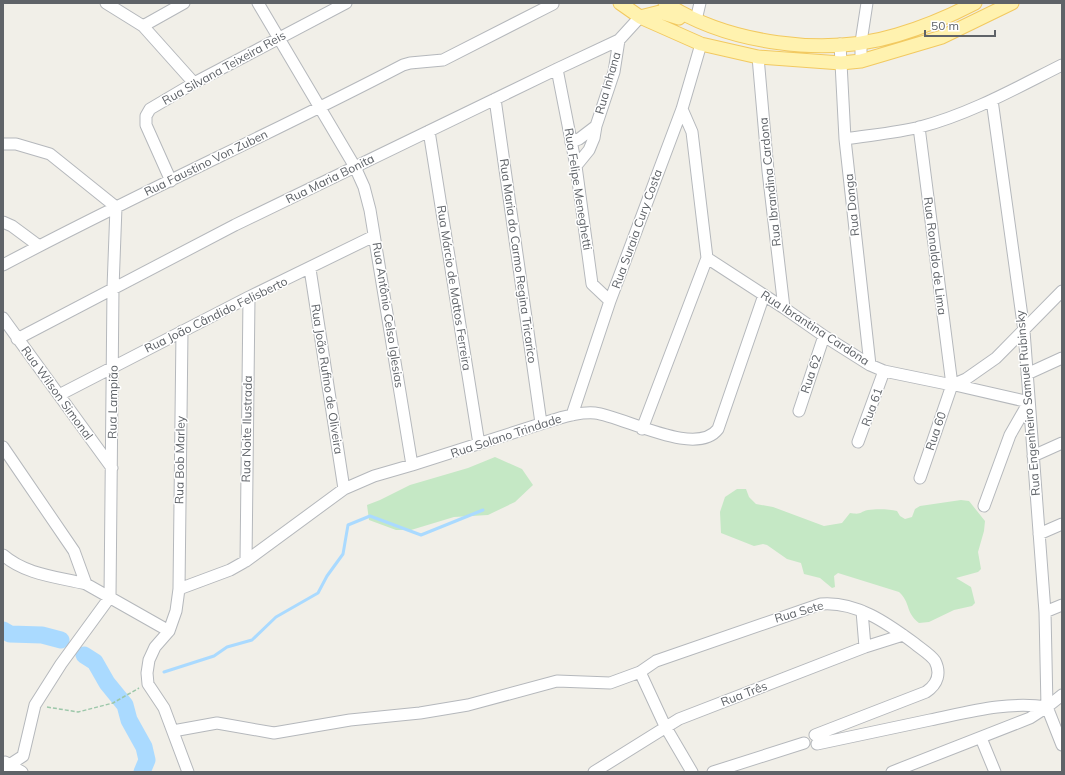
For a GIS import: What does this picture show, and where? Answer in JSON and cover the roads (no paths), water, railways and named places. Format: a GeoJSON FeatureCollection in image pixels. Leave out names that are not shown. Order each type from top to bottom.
{"type":"FeatureCollection","features":[{"type":"Feature","properties":{"kind":"main road"},"geometry":{"type":"LineString","coordinates":[[620,3],[640,17],[701,44],[758,57],[841,63],[861,61],[942,37],[1012,3]]}},
{"type":"Feature","properties":{"kind":"main road"},"geometry":{"type":"LineString","coordinates":[[665,3],[696,20],[738,34],[762,39],[810,45],[861,42],[897,35],[939,21],[975,3]]}},
{"type":"Feature","properties":{"kind":"main road"},"geometry":{"type":"LineString","coordinates":[[640,17],[660,12],[685,20],[696,20]]}},
{"type":"Feature","properties":{"kind":"street"},"geometry":{"type":"LineString","coordinates":[[106,3],[143,26],[194,83]]}},
{"type":"Feature","properties":{"kind":"street"},"geometry":{"type":"LineString","coordinates":[[143,26],[184,3]]}},
{"type":"Feature","properties":{"kind":"street","name":"Rua Antônio Celso Iglesias"},"geometry":{"type":"LineString","coordinates":[[258,3],[319,109],[355,167],[364,187],[374,236],[412,465]]}},
{"type":"Feature","properties":{"kind":"street","name":"Rua Silvana Teixeira Reis"},"geometry":{"type":"LineString","coordinates":[[171,181],[146,125],[146,116],[150,109],[194,83],[346,3]]}},
{"type":"Feature","properties":{"kind":"street"},"geometry":{"type":"LineString","coordinates":[[696,20],[700,3]]}},
{"type":"Feature","properties":{"kind":"street"},"geometry":{"type":"LineString","coordinates":[[861,61],[861,42],[867,3]]}},
{"type":"Feature","properties":{"kind":"street","name":"Rua Faustino Von Zuben"},"geometry":{"type":"LineString","coordinates":[[3,265],[116,207],[319,109],[410,63],[443,60],[553,4]]}},
{"type":"Feature","properties":{"kind":"street","name":"Rua Maria Bonita"},"geometry":{"type":"LineString","coordinates":[[17,339],[235,225],[619,40],[640,17]]}},
{"type":"Feature","properties":{"kind":"street","name":"Rua Inhana"},"geometry":{"type":"LineString","coordinates":[[576,166],[589,150],[614,72],[619,40]]}},
{"type":"Feature","properties":{"kind":"street","name":"Rua Suraia Cury Costa"},"geometry":{"type":"LineString","coordinates":[[572,414],[610,301],[682,109],[701,44]]}},
{"type":"Feature","properties":{"kind":"street","name":"Rua Donga"},"geometry":{"type":"LineString","coordinates":[[840,44],[845,138],[870,365]]}},
{"type":"Feature","properties":{"kind":"street","name":"Rua Ibrandina Cardona"},"geometry":{"type":"LineString","coordinates":[[758,57],[768,170],[784,308]]}},
{"type":"Feature","properties":{"kind":"street"},"geometry":{"type":"LineString","coordinates":[[845,138],[919,127],[955,116],[992,100],[1062,65]]}},
{"type":"Feature","properties":{"kind":"street","name":"Rua Felipe Meneghetti"},"geometry":{"type":"LineString","coordinates":[[557,69],[576,166],[592,284],[610,301]]}},
{"type":"Feature","properties":{"kind":"street","name":"Rua Maria do Carmo Regina Tricarico"},"geometry":{"type":"LineString","coordinates":[[495,99],[541,423]]}},
{"type":"Feature","properties":{"kind":"street","name":"Rua Engenheiro Samuel Rubinsky"},"geometry":{"type":"LineString","coordinates":[[992,100],[1024,331],[1045,612],[1047,707]]}},
{"type":"Feature","properties":{"kind":"street"},"geometry":{"type":"LineString","coordinates":[[642,429],[707,258],[692,132],[682,109]]}},
{"type":"Feature","properties":{"kind":"street","name":"Rua Inhana"},"geometry":{"type":"LineString","coordinates":[[571,142],[579,139],[596,126]]}},
{"type":"Feature","properties":{"kind":"street","name":"Rua Ronaldo de Lima"},"geometry":{"type":"LineString","coordinates":[[919,127],[953,385]]}},
{"type":"Feature","properties":{"kind":"street","name":"Rua Márcio de Mattos Ferreira"},"geometry":{"type":"LineString","coordinates":[[429,131],[479,444]]}},
{"type":"Feature","properties":{"kind":"street"},"geometry":{"type":"LineString","coordinates":[[3,144],[16,144],[50,154],[116,207]]}},
{"type":"Feature","properties":{"kind":"street","name":"Rua Lampião"},"geometry":{"type":"LineString","coordinates":[[110,597],[113,288],[116,207]]}},
{"type":"Feature","properties":{"kind":"street"},"geometry":{"type":"LineString","coordinates":[[3,222],[12,226],[39,246]]}},
{"type":"Feature","properties":{"kind":"street","name":"Rua João Cândido Felisberto"},"geometry":{"type":"LineString","coordinates":[[59,395],[249,297],[310,269],[374,236]]}},
{"type":"Feature","properties":{"kind":"street","name":"Rua Ibrantina Cardona"},"geometry":{"type":"LineString","coordinates":[[707,258],[870,365],[884,371],[1029,402]]}},
{"type":"Feature","properties":{"kind":"street","name":"Rua João Rufino de Oliveira"},"geometry":{"type":"LineString","coordinates":[[310,269],[344,489]]}},
{"type":"Feature","properties":{"kind":"street"},"geometry":{"type":"LineString","coordinates":[[953,385],[966,379],[996,358],[1062,291]]}},
{"type":"Feature","properties":{"kind":"street","name":"Rua Solano Trindade"},"geometry":{"type":"LineString","coordinates":[[179,589],[230,570],[246,561],[344,489],[374,476],[479,444],[541,423],[572,414],[596,413],[653,433],[701,439],[715,433],[718,429],[764,295]]}},
{"type":"Feature","properties":{"kind":"street","name":"Rua Noite Ilustrada"},"geometry":{"type":"LineString","coordinates":[[246,561],[249,297]]}},
{"type":"Feature","properties":{"kind":"street","name":"Rua Wilson Simonal"},"geometry":{"type":"LineString","coordinates":[[3,318],[112,468]]}},
{"type":"Feature","properties":{"kind":"street","name":"Rua Bob Marley"},"geometry":{"type":"LineString","coordinates":[[170,631],[176,611],[179,589],[182,331]]}},
{"type":"Feature","properties":{"kind":"street","name":"Rua 62"},"geometry":{"type":"LineString","coordinates":[[799,411],[824,336]]}},
{"type":"Feature","properties":{"kind":"street"},"geometry":{"type":"LineString","coordinates":[[1027,374],[1062,358]]}},
{"type":"Feature","properties":{"kind":"street","name":"Rua 61"},"geometry":{"type":"LineString","coordinates":[[858,442],[884,371]]}},
{"type":"Feature","properties":{"kind":"street","name":"Rua 60"},"geometry":{"type":"LineString","coordinates":[[920,478],[953,385]]}},
{"type":"Feature","properties":{"kind":"street"},"geometry":{"type":"LineString","coordinates":[[984,506],[1010,435],[1029,402]]}},
{"type":"Feature","properties":{"kind":"street"},"geometry":{"type":"LineString","coordinates":[[1033,456],[1062,443]]}},
{"type":"Feature","properties":{"kind":"street"},"geometry":{"type":"LineString","coordinates":[[3,447],[74,551],[86,584]]}},
{"type":"Feature","properties":{"kind":"street"},"geometry":{"type":"LineString","coordinates":[[1039,534],[1062,524]]}},
{"type":"Feature","properties":{"kind":"street"},"geometry":{"type":"LineString","coordinates":[[3,555],[11,562],[24,569],[86,584],[170,631],[155,647],[149,660],[147,674],[148,684],[164,708],[188,772]]}},
{"type":"Feature","properties":{"kind":"street"},"geometry":{"type":"LineString","coordinates":[[5,764],[18,761],[23,756],[35,705],[61,664],[110,597]]}},
{"type":"Feature","properties":{"kind":"street","name":"Rua Sete"},"geometry":{"type":"LineString","coordinates":[[173,731],[217,723],[274,733],[350,720],[468,705],[557,681],[610,684],[640,672],[656,661],[813,605],[838,604],[876,617],[932,657],[938,666],[938,676],[934,686],[926,692],[816,740]]}},
{"type":"Feature","properties":{"kind":"street"},"geometry":{"type":"LineString","coordinates":[[1045,612],[1062,605]]}},
{"type":"Feature","properties":{"kind":"street"},"geometry":{"type":"LineString","coordinates":[[862,611],[865,647]]}},
{"type":"Feature","properties":{"kind":"street","name":"Rua Três"},"geometry":{"type":"LineString","coordinates":[[594,772],[665,726],[679,719],[865,647],[903,635]]}},
{"type":"Feature","properties":{"kind":"street"},"geometry":{"type":"LineString","coordinates":[[640,672],[665,726],[692,772]]}},
{"type":"Feature","properties":{"kind":"street"},"geometry":{"type":"LineString","coordinates":[[892,772],[1030,718],[1062,695]]}},
{"type":"Feature","properties":{"kind":"street"},"geometry":{"type":"LineString","coordinates":[[714,772],[804,743],[808,748],[815,747],[816,740],[981,709],[1028,704],[1047,707]]}},
{"type":"Feature","properties":{"kind":"street"},"geometry":{"type":"LineString","coordinates":[[1047,707],[1062,745]]}},
{"type":"Feature","properties":{"kind":"street"},"geometry":{"type":"LineString","coordinates":[[981,738],[994,772]]}},
{"type":"Feature","properties":{"kind":"street"},"geometry":{"type":"LineString","coordinates":[[5,764],[22,772]]}},
{"type":"Feature","properties":{"kind":"waterway"},"geometry":{"type":"LineString","coordinates":[[164,672],[214,656],[227,647],[252,640],[276,617],[318,593],[327,576],[343,554],[348,525],[370,516],[421,535],[483,510]]}},
{"type":"Feature","properties":{"kind":"waterway"},"geometry":{"type":"LineString","coordinates":[[3,630],[10,634],[42,635],[61,640]]}},
{"type":"Feature","properties":{"kind":"waterway"},"geometry":{"type":"LineString","coordinates":[[84,655],[95,662],[107,683],[125,705],[129,720],[144,747],[147,760],[142,772]]}}]}
